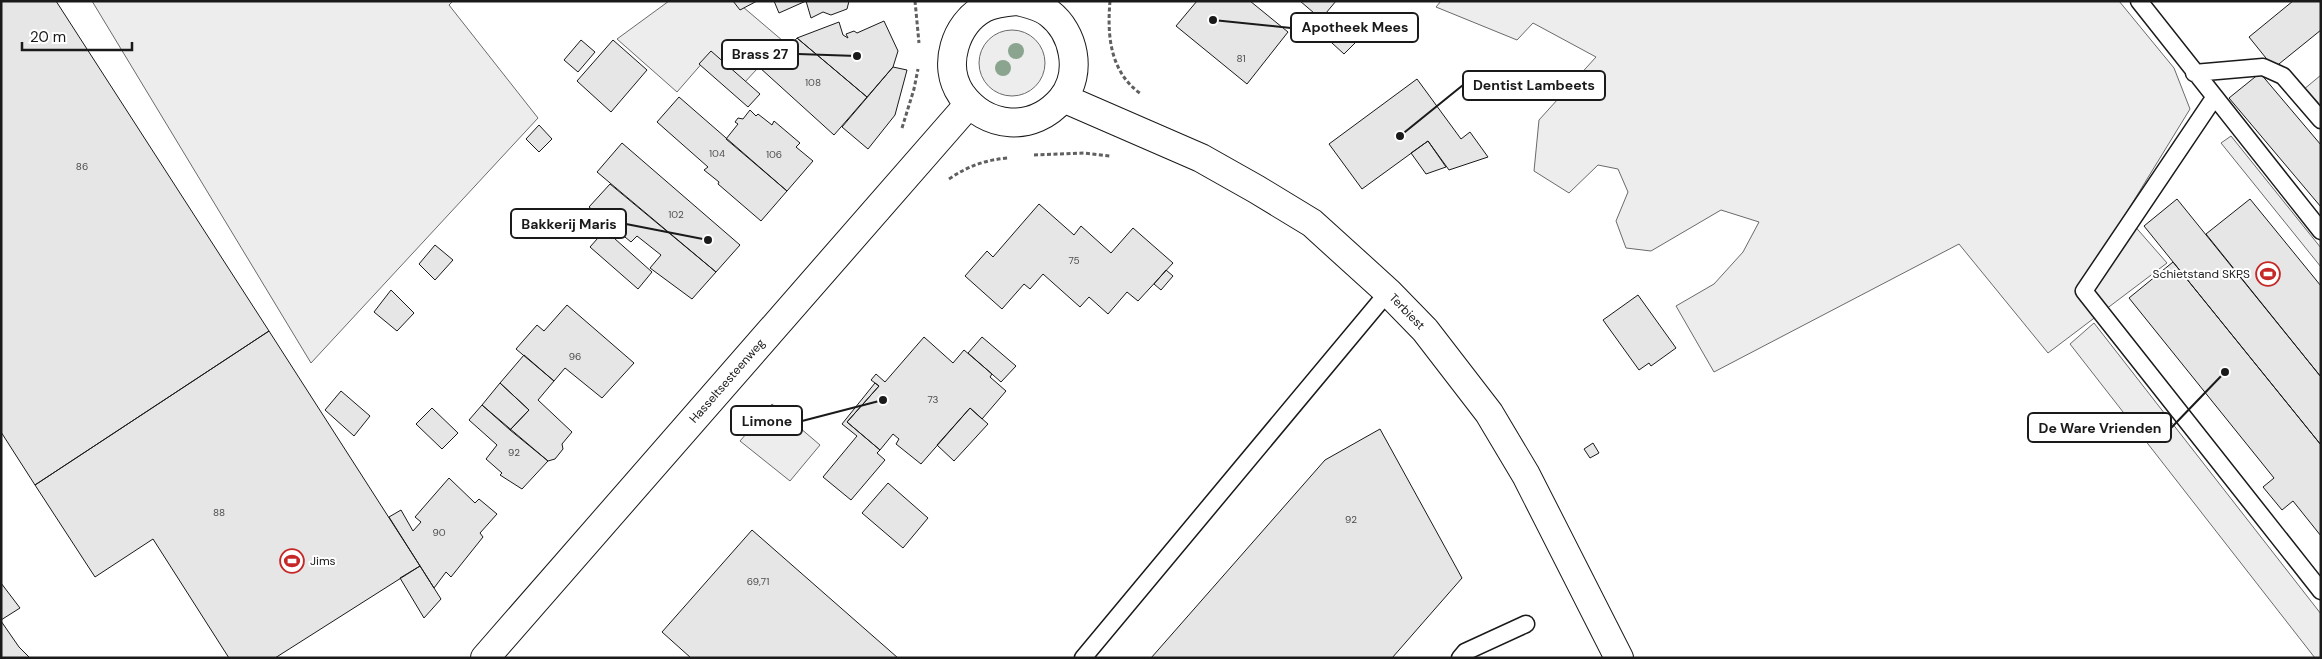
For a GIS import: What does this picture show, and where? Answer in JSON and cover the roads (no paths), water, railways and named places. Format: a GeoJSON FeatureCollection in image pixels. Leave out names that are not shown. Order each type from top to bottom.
{"type":"FeatureCollection","features":[{"type":"Feature","properties":{"kind":"main road"},"geometry":{"type":"LineString","coordinates":[[1018,1],[1055,7],[1071,43],[1074,62],[1071,81],[1063,98],[1047,112],[1028,121],[1007,123],[986,117],[969,104],[958,89],[952,71],[953,52],[965,10],[984,8],[1000,2],[1018,1]]}},
{"type":"Feature","properties":{"kind":"main road","name":"Terbiest"},"geometry":{"type":"LineString","coordinates":[[1063,98],[1201,158],[1256,189],[1312,223],[1388,292],[1424,330],[1489,413],[1526,475],[1619,658]]}},
{"type":"Feature","properties":{"kind":"main road","name":"Hasseltsesteenweg"},"geometry":{"type":"LineString","coordinates":[[485,658],[969,104]]}},
{"type":"Feature","properties":{"kind":"lane"},"geometry":{"type":"LineString","coordinates":[[2138,1],[2321,231]]}},
{"type":"Feature","properties":{"kind":"lane"},"geometry":{"type":"LineString","coordinates":[[2194,73],[2263,66],[2283,76],[2321,120]]}},
{"type":"Feature","properties":{"kind":"lane"},"geometry":{"type":"LineString","coordinates":[[2214,98],[2084,291],[2321,591]]}},
{"type":"Feature","properties":{"kind":"lane"},"geometry":{"type":"LineString","coordinates":[[1083,658],[1388,292]]}},
{"type":"Feature","properties":{"kind":"lane"},"geometry":{"type":"LineString","coordinates":[[1460,658],[1466,652],[1526,624]]}},
{"type":"Feature","properties":{"kind":"place","name":"Apotheek Mees"},"geometry":{"type":"Point","coordinates":[1213,20]}},
{"type":"Feature","properties":{"kind":"place","name":"Brass 27"},"geometry":{"type":"Point","coordinates":[857,56]}},
{"type":"Feature","properties":{"kind":"place","name":"Dentist Lambeets"},"geometry":{"type":"Point","coordinates":[1400,136]}},
{"type":"Feature","properties":{"kind":"place","name":"Bakkerij Maris"},"geometry":{"type":"Point","coordinates":[708,240]}},
{"type":"Feature","properties":{"kind":"place","name":"Schietstand SKPS"},"geometry":{"type":"Point","coordinates":[2268,274]}},
{"type":"Feature","properties":{"kind":"place","name":"De Ware Vrienden"},"geometry":{"type":"Point","coordinates":[2225,372]}},
{"type":"Feature","properties":{"kind":"place","name":"Limone"},"geometry":{"type":"Point","coordinates":[883,400]}},
{"type":"Feature","properties":{"kind":"place","name":"Jims"},"geometry":{"type":"Point","coordinates":[292,561]}}]}
